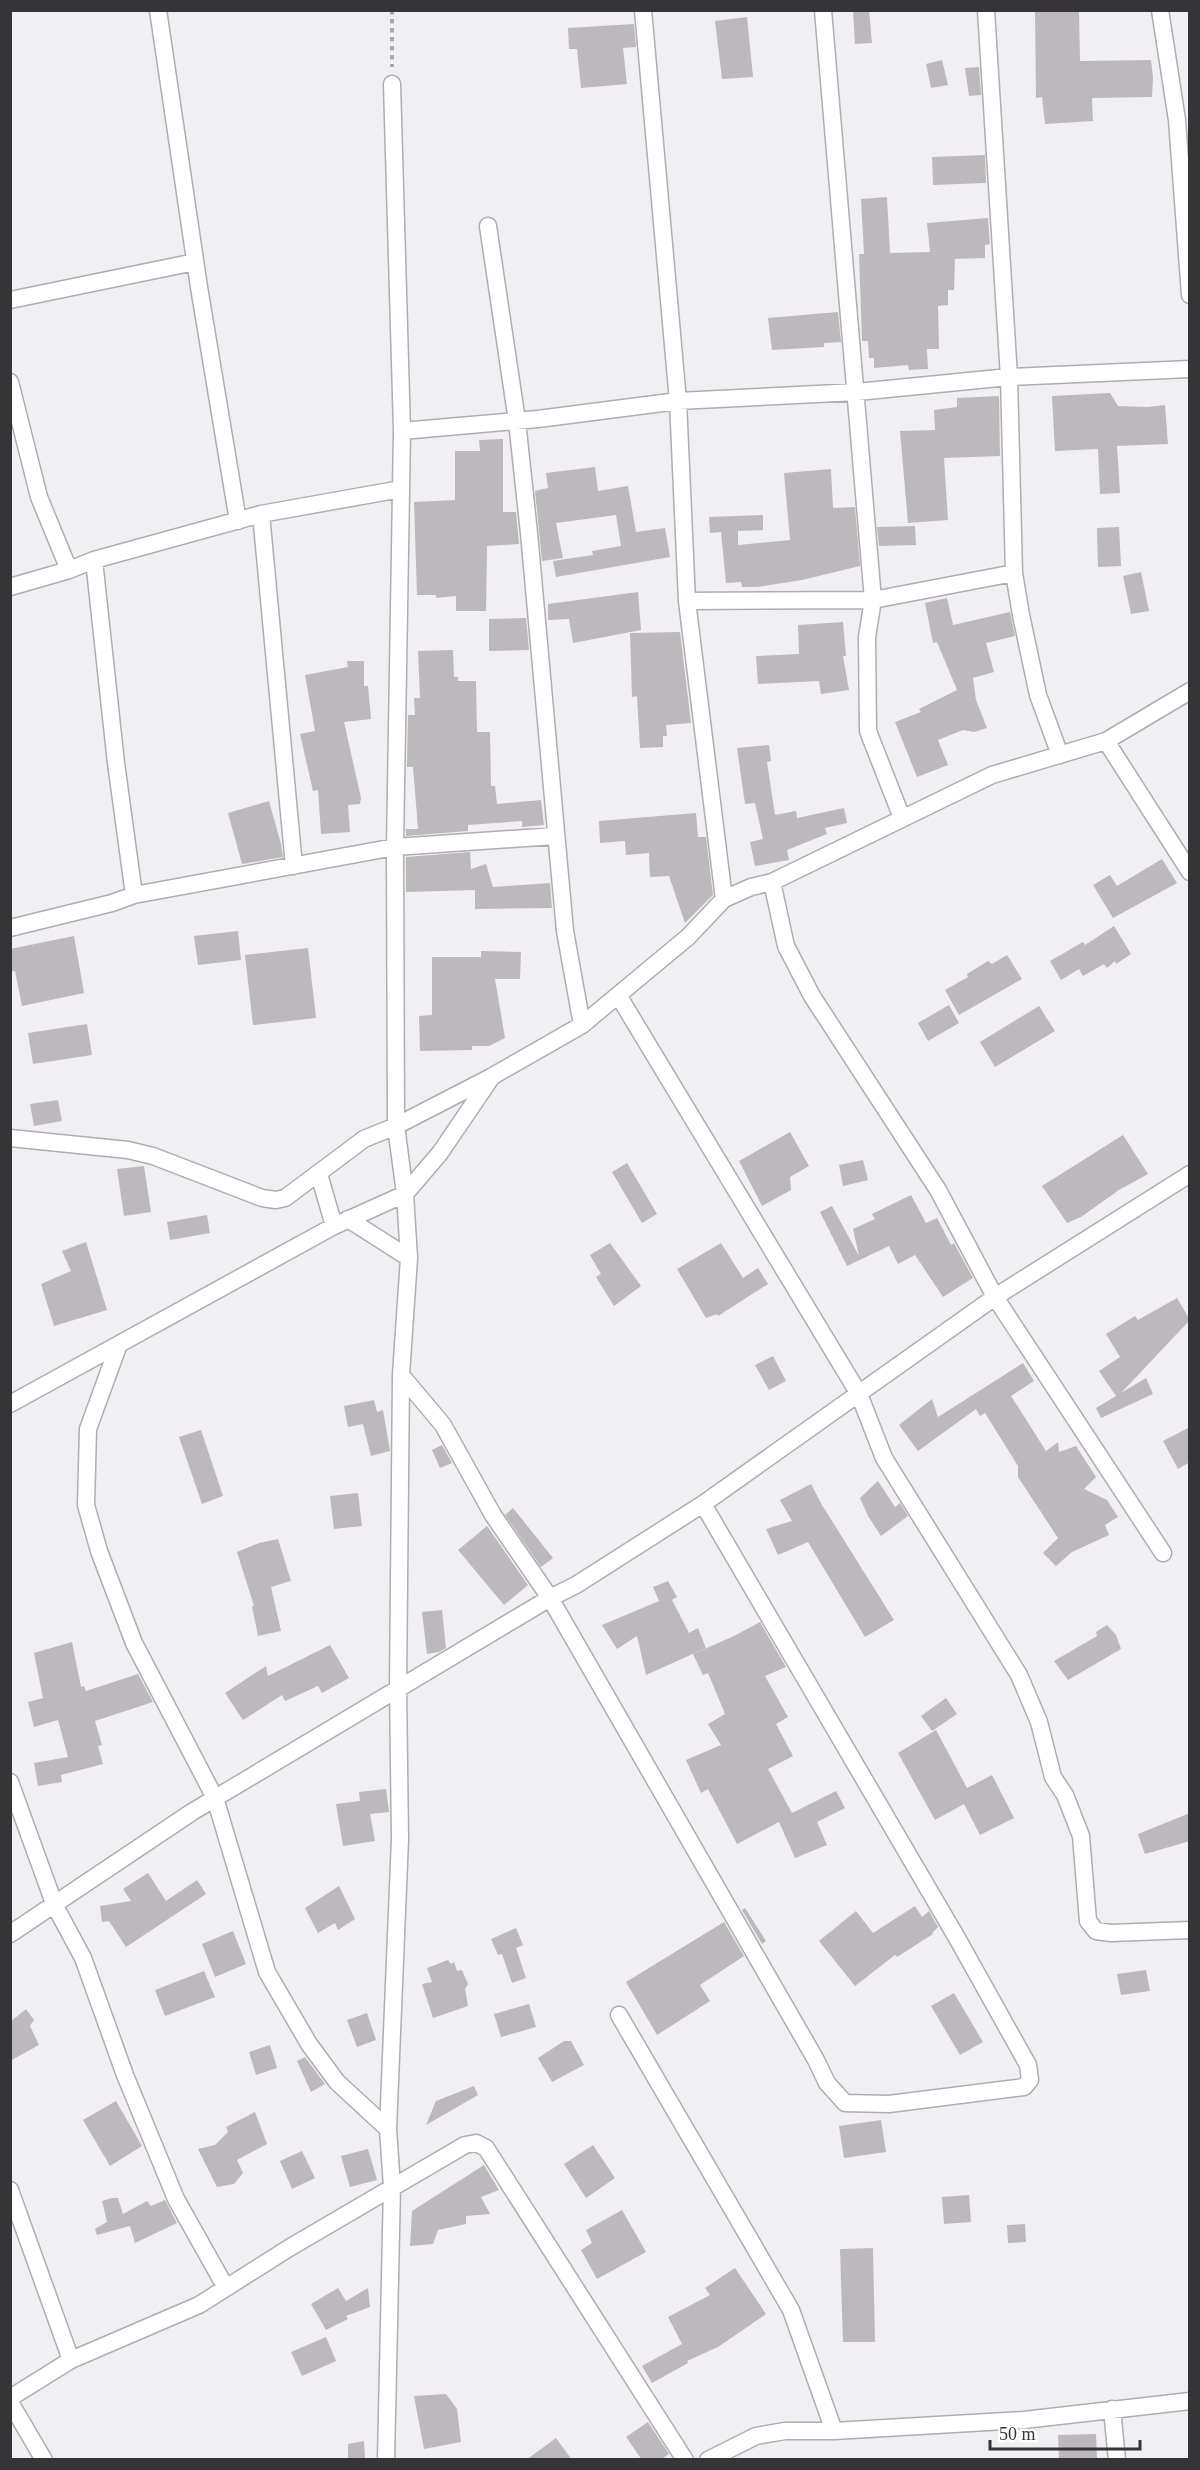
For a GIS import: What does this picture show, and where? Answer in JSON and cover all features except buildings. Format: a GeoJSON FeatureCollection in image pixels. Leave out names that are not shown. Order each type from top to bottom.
{"type":"FeatureCollection","features":[{"type":"Feature","properties":{"kind":"street"},"geometry":{"type":"LineString","coordinates":[[158,10],[195,262],[238,520]]}},
{"type":"Feature","properties":{"kind":"street"},"geometry":{"type":"LineString","coordinates":[[643,10],[678,401],[687,601],[724,899]]}},
{"type":"Feature","properties":{"kind":"street"},"geometry":{"type":"LineString","coordinates":[[823,10],[873,600],[867,637],[868,730],[902,818]]}},
{"type":"Feature","properties":{"kind":"street"},"geometry":{"type":"LineString","coordinates":[[986,10],[1009,377],[1014,573],[1038,695],[1060,754]]}},
{"type":"Feature","properties":{"kind":"street"},"geometry":{"type":"LineString","coordinates":[[1160,10],[1177,120],[1190,295]]}},
{"type":"Feature","properties":{"kind":"street"},"geometry":{"type":"LineString","coordinates":[[386,2460],[392,2187],[388,2129],[400,1839],[398,1688],[401,1376],[409,1258],[405,1194],[396,1126],[395,847],[402,431],[392,84]]}},
{"type":"Feature","properties":{"kind":"street"},"geometry":{"type":"LineString","coordinates":[[488,226],[517,421],[565,931],[582,1025]]}},
{"type":"Feature","properties":{"kind":"street"},"geometry":{"type":"LineString","coordinates":[[10,300],[195,262]]}},
{"type":"Feature","properties":{"kind":"street"},"geometry":{"type":"LineString","coordinates":[[402,431],[517,421],[678,401],[857,392],[1009,377],[1190,369]]}},
{"type":"Feature","properties":{"kind":"street"},"geometry":{"type":"LineString","coordinates":[[10,382],[39,497],[69,570]]}},
{"type":"Feature","properties":{"kind":"street"},"geometry":{"type":"LineString","coordinates":[[10,587],[69,570],[94,560],[261,514],[401,489]]}},
{"type":"Feature","properties":{"kind":"street"},"geometry":{"type":"LineString","coordinates":[[261,514],[294,866]]}},
{"type":"Feature","properties":{"kind":"street"},"geometry":{"type":"LineString","coordinates":[[94,560],[115,752],[134,895]]}},
{"type":"Feature","properties":{"kind":"street"},"geometry":{"type":"LineString","coordinates":[[687,601],[873,600],[1014,573]]}},
{"type":"Feature","properties":{"kind":"street"},"geometry":{"type":"LineString","coordinates":[[10,1138],[128,1150],[153,1156],[262,1198],[276,1200],[294,1192],[364,1139],[396,1126],[491,1077],[582,1025],[688,937],[724,899],[751,887],[772,882],[992,775],[1106,741],[1190,691]]}},
{"type":"Feature","properties":{"kind":"street"},"geometry":{"type":"LineString","coordinates":[[1106,741],[1190,872]]}},
{"type":"Feature","properties":{"kind":"street"},"geometry":{"type":"LineString","coordinates":[[10,928],[112,903],[134,895],[395,847],[555,836]]}},
{"type":"Feature","properties":{"kind":"street"},"geometry":{"type":"LineString","coordinates":[[772,882],[786,946],[812,996],[938,1190],[995,1297],[1163,1553]]}},
{"type":"Feature","properties":{"kind":"street"},"geometry":{"type":"LineString","coordinates":[[618,995],[859,1394],[885,1458],[1008,1657],[1039,1722],[1053,1777],[1065,1795],[1081,1836],[1088,1921],[1096,1931],[1112,1933],[1190,1930]]}},
{"type":"Feature","properties":{"kind":"street"},"geometry":{"type":"LineString","coordinates":[[10,1404],[341,1222],[405,1194],[440,1154],[491,1077]]}},
{"type":"Feature","properties":{"kind":"street"},"geometry":{"type":"LineString","coordinates":[[319,1174],[341,1222],[409,1258]]}},
{"type":"Feature","properties":{"kind":"street"},"geometry":{"type":"LineString","coordinates":[[10,1934],[215,1798],[550,1598],[576,1585],[703,1504],[995,1297],[1190,1174]]}},
{"type":"Feature","properties":{"kind":"street"},"geometry":{"type":"LineString","coordinates":[[119,1344],[88,1429],[86,1504],[99,1551],[134,1643],[215,1798],[267,1972],[309,2044],[337,2082],[388,2129]]}},
{"type":"Feature","properties":{"kind":"street"},"geometry":{"type":"LineString","coordinates":[[401,1376],[444,1425],[493,1515],[550,1598],[816,2060],[827,2084],[845,2103],[889,2104],[1024,2087],[1030,2080],[1028,2065],[957,1938],[703,1504]]}},
{"type":"Feature","properties":{"kind":"street"},"geometry":{"type":"LineString","coordinates":[[10,1782],[55,1906],[82,1958],[124,2075],[176,2199],[226,2288]]}},
{"type":"Feature","properties":{"kind":"street"},"geometry":{"type":"LineString","coordinates":[[618,2015],[785,2300],[834,2431]]}},
{"type":"Feature","properties":{"kind":"street"},"geometry":{"type":"LineString","coordinates":[[44,2460],[10,2400],[71,2360],[199,2305],[392,2187],[465,2145],[476,2143],[486,2148],[685,2460]]}},
{"type":"Feature","properties":{"kind":"street"},"geometry":{"type":"LineString","coordinates":[[10,2190],[71,2360]]}},
{"type":"Feature","properties":{"kind":"street"},"geometry":{"type":"LineString","coordinates":[[708,2460],[756,2436],[785,2431],[834,2431],[1024,2420],[1190,2401]]}},
{"type":"Feature","properties":{"kind":"street"},"geometry":{"type":"LineString","coordinates":[[1112,2409],[1117,2460]]}},
{"type":"Feature","properties":{"kind":"path"},"geometry":{"type":"LineString","coordinates":[[392,10],[392,84]]}}]}
